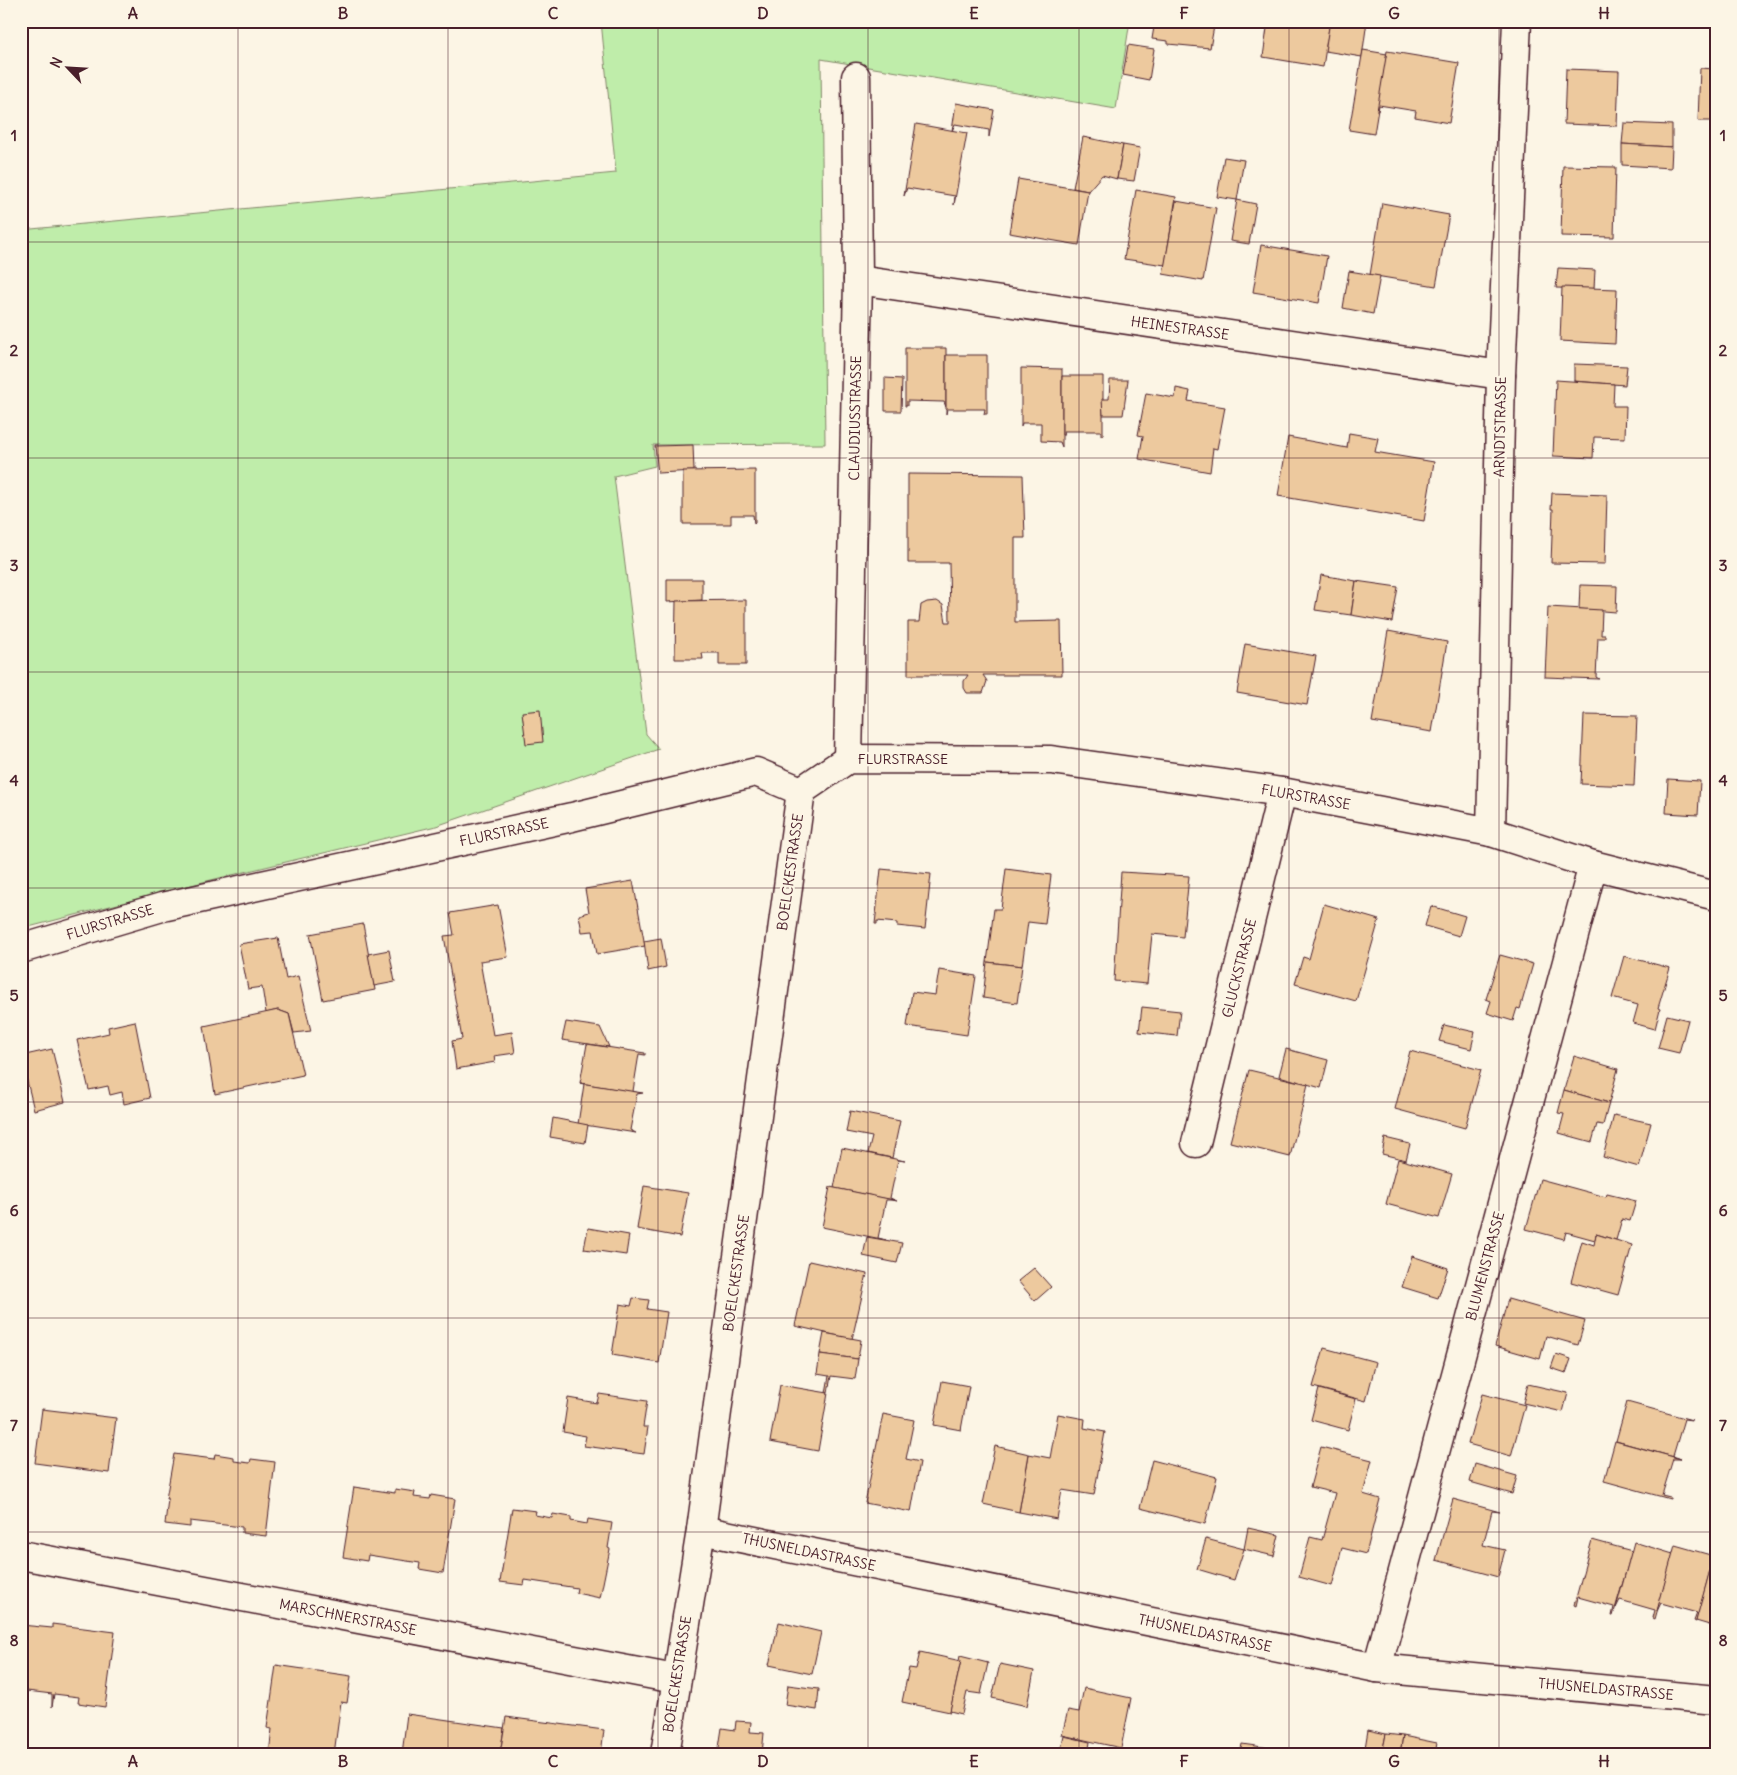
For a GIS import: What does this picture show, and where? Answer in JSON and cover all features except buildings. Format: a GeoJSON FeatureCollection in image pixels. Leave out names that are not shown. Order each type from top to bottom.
{"type":"FeatureCollection","features":[{"type":"Feature","properties":{"kind":"street","name":"ARNDTSTRASSE"},"geometry":{"type":"LineString","coordinates":[[1491,832],[1501,375],[1517,21]]}},
{"type":"Feature","properties":{"kind":"street","name":"CLAUDIUSSTRASSE"},"geometry":{"type":"LineString","coordinates":[[848,759],[858,280],[856,77]]}},
{"type":"Feature","properties":{"kind":"street","name":"HEINESTRASSE"},"geometry":{"type":"LineString","coordinates":[[858,280],[1501,375]]}},
{"type":"Feature","properties":{"kind":"street","name":"FLURSTRASSE"},"geometry":{"type":"LineString","coordinates":[[21,949],[162,907],[572,817],[756,772],[801,791],[848,759],[1051,760],[1282,792],[1491,832],[1593,865],[1716,896]]}},
{"type":"Feature","properties":{"kind":"street","name":"BOELCKESTRASSE"},"geometry":{"type":"LineString","coordinates":[[665,1754],[675,1679],[701,1530],[801,791]]}},
{"type":"Feature","properties":{"kind":"street","name":"GLUCKSTRASSE"},"geometry":{"type":"LineString","coordinates":[[1196,1143],[1282,792]]}},
{"type":"Feature","properties":{"kind":"street","name":"BLUMENSTRASSE"},"geometry":{"type":"LineString","coordinates":[[1377,1668],[1593,865]]}},
{"type":"Feature","properties":{"kind":"street","name":"THUSNELDASTRASSE"},"geometry":{"type":"LineString","coordinates":[[701,1530],[1377,1668],[1716,1700]]}},
{"type":"Feature","properties":{"kind":"street","name":"MARSCHNERSTRASSE"},"geometry":{"type":"LineString","coordinates":[[21,1555],[675,1679]]}},
{"type":"Feature","properties":{"kind":"green space"},"geometry":{"type":"Polygon","coordinates":[[[601,21],[1130,21],[1116,109],[821,59],[825,444],[653,445],[655,466],[614,476],[646,734],[659,749],[436,826],[207,881],[21,929],[21,230],[616,173],[601,21]]]}}]}
